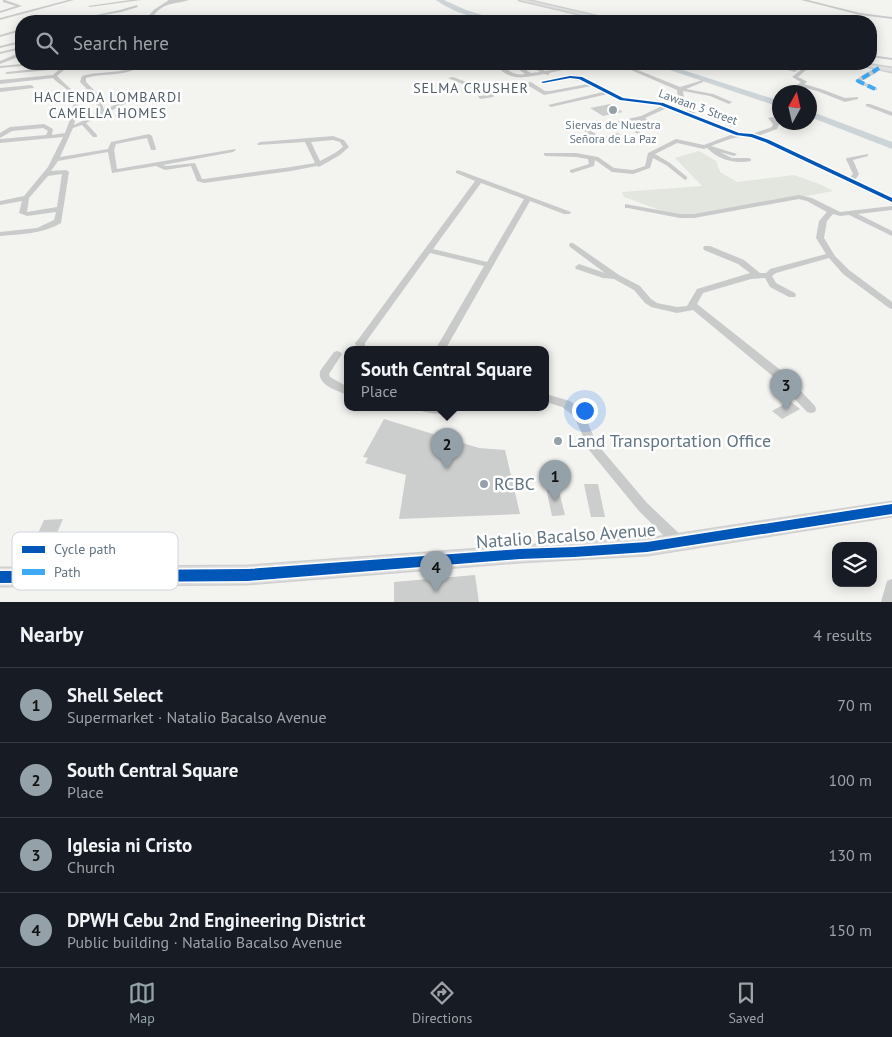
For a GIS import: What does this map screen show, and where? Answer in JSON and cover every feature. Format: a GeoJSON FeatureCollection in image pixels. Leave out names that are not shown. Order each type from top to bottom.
{"type":"FeatureCollection","features":[{"type":"Feature","properties":{"kind":"main road"},"geometry":{"type":"LineString","coordinates":[[521,0],[587,15]]}},
{"type":"Feature","properties":{"kind":"main road"},"geometry":{"type":"LineString","coordinates":[[879,68],[892,70]]}},
{"type":"Feature","properties":{"kind":"main road","name":"Natalio Bacalso Avenue"},"geometry":{"type":"LineString","coordinates":[[178,576],[248,575],[520,554],[647,547],[892,509]]}},
{"type":"Feature","properties":{"kind":"street"},"geometry":{"type":"LineString","coordinates":[[52,0],[48,3],[54,5]]}},
{"type":"Feature","properties":{"kind":"street"},"geometry":{"type":"LineString","coordinates":[[17,15],[71,0],[90,6],[119,4],[138,0],[137,6]]}},
{"type":"Feature","properties":{"kind":"street"},"geometry":{"type":"LineString","coordinates":[[94,0],[102,4]]}},
{"type":"Feature","properties":{"kind":"street"},"geometry":{"type":"LineString","coordinates":[[153,15],[156,10],[171,1],[187,0]]}},
{"type":"Feature","properties":{"kind":"street"},"geometry":{"type":"LineString","coordinates":[[803,0],[870,15]]}},
{"type":"Feature","properties":{"kind":"street"},"geometry":{"type":"LineString","coordinates":[[0,12],[20,6],[4,1]]}},
{"type":"Feature","properties":{"kind":"street"},"geometry":{"type":"LineString","coordinates":[[0,6],[12,3]]}},
{"type":"Feature","properties":{"kind":"street"},"geometry":{"type":"LineString","coordinates":[[89,13],[90,6]]}},
{"type":"Feature","properties":{"kind":"street"},"geometry":{"type":"LineString","coordinates":[[86,15],[137,6]]}},
{"type":"Feature","properties":{"kind":"street"},"geometry":{"type":"LineString","coordinates":[[89,13],[106,14],[125,11],[137,6]]}},
{"type":"Feature","properties":{"kind":"street"},"geometry":{"type":"LineString","coordinates":[[0,19],[15,16]]}},
{"type":"Feature","properties":{"kind":"street"},"geometry":{"type":"LineString","coordinates":[[877,16],[890,17]]}},
{"type":"Feature","properties":{"kind":"street"},"geometry":{"type":"LineString","coordinates":[[0,24],[15,20]]}},
{"type":"Feature","properties":{"kind":"street"},"geometry":{"type":"LineString","coordinates":[[0,30],[15,27]]}},
{"type":"Feature","properties":{"kind":"street"},"geometry":{"type":"LineString","coordinates":[[0,36],[15,32]]}},
{"type":"Feature","properties":{"kind":"street"},"geometry":{"type":"LineString","coordinates":[[0,41],[15,37]]}},
{"type":"Feature","properties":{"kind":"street"},"geometry":{"type":"LineString","coordinates":[[0,47],[15,43]]}},
{"type":"Feature","properties":{"kind":"street"},"geometry":{"type":"LineString","coordinates":[[0,53],[15,49]]}},
{"type":"Feature","properties":{"kind":"street"},"geometry":{"type":"LineString","coordinates":[[882,52],[892,54]]}},
{"type":"Feature","properties":{"kind":"street"},"geometry":{"type":"LineString","coordinates":[[0,65],[15,56]]}},
{"type":"Feature","properties":{"kind":"street"},"geometry":{"type":"LineString","coordinates":[[877,57],[892,59]]}},
{"type":"Feature","properties":{"kind":"street"},"geometry":{"type":"LineString","coordinates":[[8,59],[15,58]]}},
{"type":"Feature","properties":{"kind":"street"},"geometry":{"type":"LineString","coordinates":[[0,65],[15,65]]}},
{"type":"Feature","properties":{"kind":"street"},"geometry":{"type":"LineString","coordinates":[[875,89],[859,82],[864,75],[875,72],[879,68]]}},
{"type":"Feature","properties":{"kind":"street"},"geometry":{"type":"LineString","coordinates":[[7,73],[32,70]]}},
{"type":"Feature","properties":{"kind":"street"},"geometry":{"type":"LineString","coordinates":[[0,82],[54,76],[61,70]]}},
{"type":"Feature","properties":{"kind":"street"},"geometry":{"type":"LineString","coordinates":[[102,114],[96,95],[83,82],[84,77],[91,74],[130,70]]}},
{"type":"Feature","properties":{"kind":"street"},"geometry":{"type":"LineString","coordinates":[[506,70],[518,77],[560,70]]}},
{"type":"Feature","properties":{"kind":"street"},"geometry":{"type":"LineString","coordinates":[[522,70],[530,75]]}},
{"type":"Feature","properties":{"kind":"street"},"geometry":{"type":"LineString","coordinates":[[540,70],[556,79]]}},
{"type":"Feature","properties":{"kind":"street"},"geometry":{"type":"LineString","coordinates":[[634,70],[680,89],[711,95],[729,102]]}},
{"type":"Feature","properties":{"kind":"street"},"geometry":{"type":"LineString","coordinates":[[803,70],[795,77],[804,82],[800,85],[844,100],[856,98]]}},
{"type":"Feature","properties":{"kind":"street"},"geometry":{"type":"LineString","coordinates":[[54,76],[72,91],[76,98],[75,127],[45,174],[26,198],[23,213],[60,209]]}},
{"type":"Feature","properties":{"kind":"street"},"geometry":{"type":"LineString","coordinates":[[451,78],[481,90],[494,90],[530,84],[544,93],[595,84]]}},
{"type":"Feature","properties":{"kind":"street","name":"Lawaan 3 Street"},"geometry":{"type":"LineString","coordinates":[[556,79],[577,78],[595,84],[622,99],[654,102],[738,134],[752,136],[892,200]]}},
{"type":"Feature","properties":{"kind":"street"},"geometry":{"type":"LineString","coordinates":[[542,82],[556,79]]}},
{"type":"Feature","properties":{"kind":"street"},"geometry":{"type":"LineString","coordinates":[[680,89],[701,81]]}},
{"type":"Feature","properties":{"kind":"street"},"geometry":{"type":"LineString","coordinates":[[0,90],[8,92],[32,87]]}},
{"type":"Feature","properties":{"kind":"street"},"geometry":{"type":"LineString","coordinates":[[680,89],[681,98],[692,112],[691,115]]}},
{"type":"Feature","properties":{"kind":"street"},"geometry":{"type":"LineString","coordinates":[[481,97],[491,96],[494,90]]}},
{"type":"Feature","properties":{"kind":"street"},"geometry":{"type":"LineString","coordinates":[[551,105],[609,92]]}},
{"type":"Feature","properties":{"kind":"street"},"geometry":{"type":"LineString","coordinates":[[0,141],[50,135],[75,127],[136,97]]}},
{"type":"Feature","properties":{"kind":"street"},"geometry":{"type":"LineString","coordinates":[[868,105],[892,114]]}},
{"type":"Feature","properties":{"kind":"street"},"geometry":{"type":"LineString","coordinates":[[588,132],[586,130],[640,118],[667,106]]}},
{"type":"Feature","properties":{"kind":"street"},"geometry":{"type":"LineString","coordinates":[[640,118],[655,127]]}},
{"type":"Feature","properties":{"kind":"street"},"geometry":{"type":"LineString","coordinates":[[752,136],[775,128],[776,124],[771,118]]}},
{"type":"Feature","properties":{"kind":"street"},"geometry":{"type":"LineString","coordinates":[[622,122],[638,132]]}},
{"type":"Feature","properties":{"kind":"street"},"geometry":{"type":"LineString","coordinates":[[0,136],[7,130],[44,126],[52,130],[50,135]]}},
{"type":"Feature","properties":{"kind":"street"},"geometry":{"type":"LineString","coordinates":[[577,134],[588,132],[602,140],[618,135],[603,126]]}},
{"type":"Feature","properties":{"kind":"street"},"geometry":{"type":"LineString","coordinates":[[75,127],[95,136]]}},
{"type":"Feature","properties":{"kind":"street"},"geometry":{"type":"LineString","coordinates":[[707,148],[738,134]]}},
{"type":"Feature","properties":{"kind":"street"},"geometry":{"type":"LineString","coordinates":[[153,149],[149,136],[113,143],[111,150],[114,172],[233,150]]}},
{"type":"Feature","properties":{"kind":"street"},"geometry":{"type":"LineString","coordinates":[[156,164],[165,168],[193,164],[199,180],[204,182],[300,169],[319,164],[337,156],[346,147],[342,141],[333,138],[260,144]]}},
{"type":"Feature","properties":{"kind":"street"},"geometry":{"type":"LineString","coordinates":[[308,141],[319,164]]}},
{"type":"Feature","properties":{"kind":"street"},"geometry":{"type":"LineString","coordinates":[[650,154],[676,141],[734,154]]}},
{"type":"Feature","properties":{"kind":"street"},"geometry":{"type":"LineString","coordinates":[[707,148],[724,159],[734,162],[749,160]]}},
{"type":"Feature","properties":{"kind":"street"},"geometry":{"type":"LineString","coordinates":[[54,160],[111,150]]}},
{"type":"Feature","properties":{"kind":"street"},"geometry":{"type":"LineString","coordinates":[[546,154],[576,155],[598,159],[612,170],[633,172],[648,167],[650,154]]}},
{"type":"Feature","properties":{"kind":"street"},"geometry":{"type":"LineString","coordinates":[[650,154],[668,164],[685,178]]}},
{"type":"Feature","properties":{"kind":"street"},"geometry":{"type":"LineString","coordinates":[[851,180],[856,174],[850,158],[866,155]]}},
{"type":"Feature","properties":{"kind":"street"},"geometry":{"type":"LineString","coordinates":[[572,171],[592,165],[591,158]]}},
{"type":"Feature","properties":{"kind":"street"},"geometry":{"type":"LineString","coordinates":[[0,234],[52,226],[58,221],[66,172],[45,174]]}},
{"type":"Feature","properties":{"kind":"street"},"geometry":{"type":"LineString","coordinates":[[458,172],[567,212]]}},
{"type":"Feature","properties":{"kind":"street"},"geometry":{"type":"LineString","coordinates":[[361,346],[360,343],[479,180]]}},
{"type":"Feature","properties":{"kind":"street"},"geometry":{"type":"LineString","coordinates":[[628,206],[680,216],[694,216],[799,197],[805,198],[831,212],[850,213],[892,208]]}},
{"type":"Feature","properties":{"kind":"street"},"geometry":{"type":"LineString","coordinates":[[0,203],[26,198]]}},
{"type":"Feature","properties":{"kind":"street"},"geometry":{"type":"LineString","coordinates":[[442,346],[528,198]]}},
{"type":"Feature","properties":{"kind":"street"},"geometry":{"type":"LineString","coordinates":[[831,212],[823,220],[820,238],[831,255],[846,272],[892,306]]}},
{"type":"Feature","properties":{"kind":"street"},"geometry":{"type":"LineString","coordinates":[[850,213],[892,234]]}},
{"type":"Feature","properties":{"kind":"street"},"geometry":{"type":"LineString","coordinates":[[572,245],[616,277],[637,288],[654,305],[677,310],[690,308],[700,291],[750,276],[768,275],[831,255]]}},
{"type":"Feature","properties":{"kind":"street"},"geometry":{"type":"LineString","coordinates":[[707,248],[741,262],[759,276]]}},
{"type":"Feature","properties":{"kind":"street"},"geometry":{"type":"LineString","coordinates":[[428,250],[490,265]]}},
{"type":"Feature","properties":{"kind":"street"},"geometry":{"type":"LineString","coordinates":[[579,267],[606,276],[616,277]]}},
{"type":"Feature","properties":{"kind":"street"},"geometry":{"type":"LineString","coordinates":[[768,275],[773,285],[792,295]]}},
{"type":"Feature","properties":{"kind":"street"},"geometry":{"type":"LineString","coordinates":[[692,305],[779,376],[811,409]]}},
{"type":"Feature","properties":{"kind":"street"},"geometry":{"type":"LineString","coordinates":[[336,354],[324,374],[325,379],[344,390]]}},
{"type":"Feature","properties":{"kind":"street"},"geometry":{"type":"LineString","coordinates":[[549,399],[566,404],[578,413],[593,448],[642,507],[679,542]]}},
{"type":"Feature","properties":{"kind":"street"},"geometry":{"type":"LineString","coordinates":[[888,602],[892,586]]}},
{"type":"Feature","properties":{"kind":"shaded area"},"geometry":{"type":"Polygon","coordinates":[[[699,151],[716,161],[720,172],[737,182],[794,175],[833,191],[682,218],[624,197],[622,192],[702,186],[675,158],[699,151]]]}},
{"type":"Feature","properties":{"kind":"building","name":"Siervas de Nuestra Señora de La Paz"},"geometry":{"type":"Polygon","coordinates":[[[610,104],[623,112],[603,116],[590,108],[610,104]]]}},
{"type":"Feature","properties":{"kind":"building"},"geometry":{"type":"Polygon","coordinates":[[[790,401],[800,409],[782,419],[772,411],[790,401]]]}},
{"type":"Feature","properties":{"kind":"building"},"geometry":{"type":"Polygon","coordinates":[[[384,419],[479,448],[505,450],[520,514],[399,519],[406,475],[365,463],[368,458],[363,457],[384,419]]]}},
{"type":"Feature","properties":{"kind":"building"},"geometry":{"type":"Polygon","coordinates":[[[566,473],[568,484],[557,484],[565,515],[552,516],[543,474],[566,473]]]}},
{"type":"Feature","properties":{"kind":"building"},"geometry":{"type":"Polygon","coordinates":[[[584,484],[598,484],[605,517],[591,517],[584,484]]]}},
{"type":"Feature","properties":{"kind":"building"},"geometry":{"type":"Polygon","coordinates":[[[63,519],[57,532],[39,532],[44,520],[63,519]]]}},
{"type":"Feature","properties":{"kind":"building"},"geometry":{"type":"Polygon","coordinates":[[[475,575],[479,602],[394,602],[394,582],[475,575]]]}},
{"type":"Feature","properties":{"kind":"waterway"},"geometry":{"type":"LineString","coordinates":[[439,0],[478,15]]}},
{"type":"Feature","properties":{"kind":"waterway"},"geometry":{"type":"LineString","coordinates":[[675,70],[772,101]]}},
{"type":"Feature","properties":{"kind":"waterway"},"geometry":{"type":"LineString","coordinates":[[817,117],[892,146]]}},
{"type":"Feature","properties":{"kind":"marked path"},"geometry":{"type":"LineString","coordinates":[[875,89],[858,81],[876,70]]}},
{"type":"Feature","properties":{"kind":"cycle path"},"geometry":{"type":"LineString","coordinates":[[543,82],[570,77],[580,78],[622,99],[661,104],[738,134],[767,141],[892,200]]}},
{"type":"Feature","properties":{"kind":"cycle path"},"geometry":{"type":"LineString","coordinates":[[178,576],[248,575],[520,554],[647,547],[892,509]]}},
{"type":"Feature","properties":{"kind":"cycle path"},"geometry":{"type":"LineString","coordinates":[[0,577],[12,577]]}},
{"type":"Feature","properties":{"kind":"place","name":"Siervas de Nuestra Señora de La Paz"},"geometry":{"type":"Point","coordinates":[613,110]}},
{"type":"Feature","properties":{"kind":"place","name":"Iglesia ni Cristo"},"geometry":{"type":"Point","coordinates":[786,410]}},
{"type":"Feature","properties":{"kind":"place","name":"Land Transportation Office"},"geometry":{"type":"Point","coordinates":[558,441]}},
{"type":"Feature","properties":{"kind":"place","name":"South Central Square"},"geometry":{"type":"Point","coordinates":[447,469]}},
{"type":"Feature","properties":{"kind":"place","name":"RCBC"},"geometry":{"type":"Point","coordinates":[484,484]}},
{"type":"Feature","properties":{"kind":"place","name":"Shell Select"},"geometry":{"type":"Point","coordinates":[555,501]}},
{"type":"Feature","properties":{"kind":"place","name":"DPWH Cebu 2nd Engineering District"},"geometry":{"type":"Point","coordinates":[436,592]}},
{"type":"Feature","properties":{"kind":"district","name":"SELMA CRUSHER"},"geometry":{"type":"Point","coordinates":[471,88]}},
{"type":"Feature","properties":{"kind":"district","name":"HACIENDA LOMBARDI CAMELLA HOMES"},"geometry":{"type":"Point","coordinates":[108,105]}}]}
